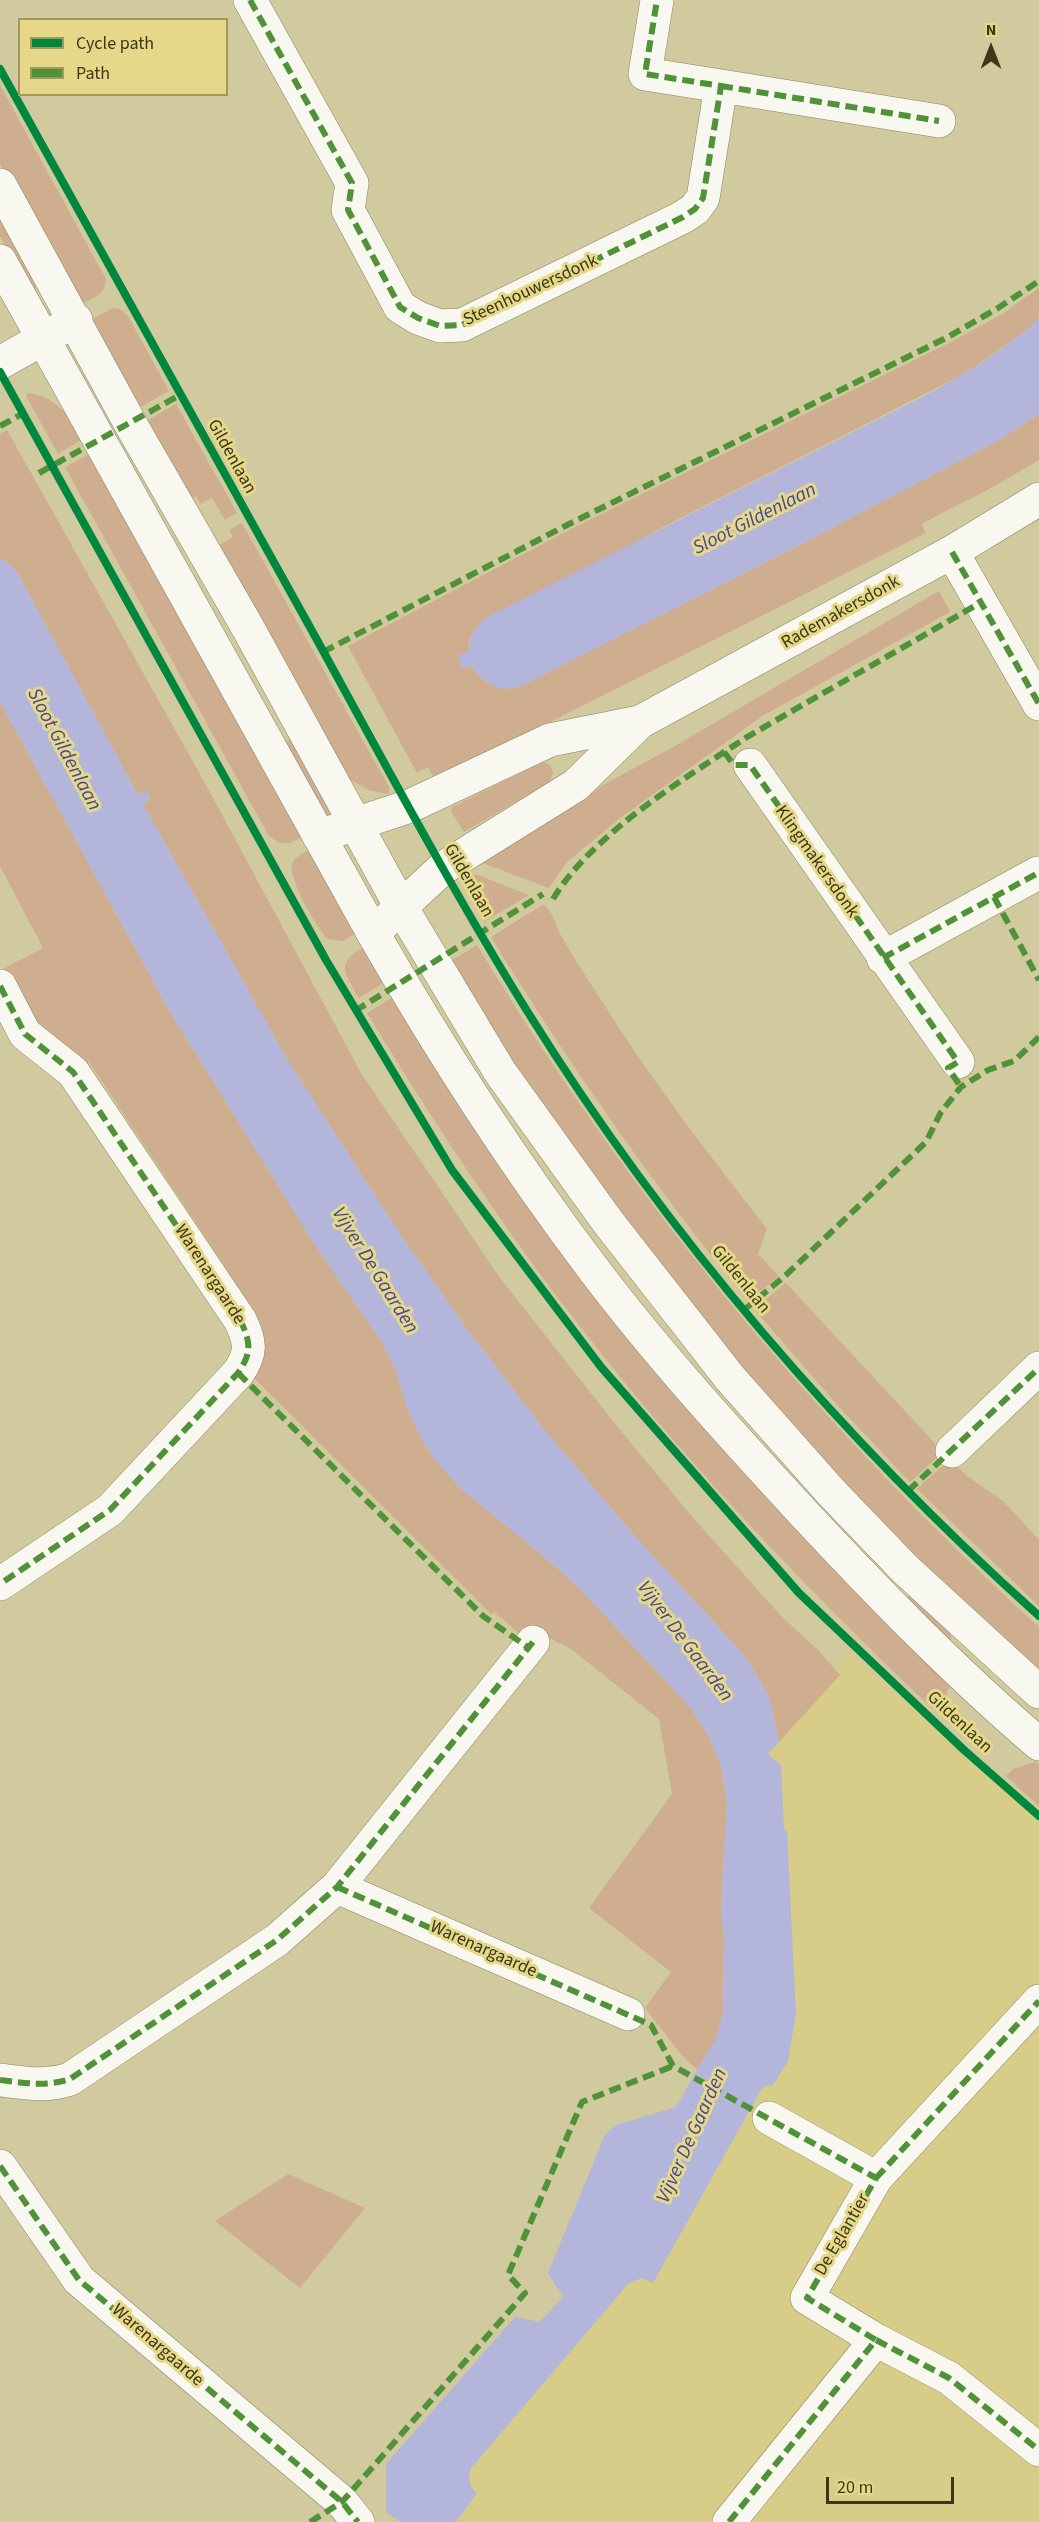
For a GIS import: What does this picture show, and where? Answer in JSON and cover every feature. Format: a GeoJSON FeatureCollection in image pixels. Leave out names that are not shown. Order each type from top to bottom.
{"type":"FeatureCollection","features":[{"type":"Feature","properties":{"kind":"street","name":"Steenhouwersdonk"},"geometry":{"type":"LineString","coordinates":[[250,0],[352,183],[348,210],[400,307],[418,318],[440,326],[462,325],[695,209],[703,198],[721,86]]}},
{"type":"Feature","properties":{"kind":"street"},"geometry":{"type":"LineString","coordinates":[[657,0],[645,74],[939,121]]}},
{"type":"Feature","properties":{"kind":"street"},"geometry":{"type":"LineString","coordinates":[[0,185],[130,423],[248,628],[401,907],[500,1072],[608,1222],[730,1378],[831,1492],[905,1569],[1039,1692]]}},
{"type":"Feature","properties":{"kind":"street","name":"Gildenlaan"},"geometry":{"type":"LineString","coordinates":[[0,261],[373,933],[438,1044],[499,1138],[594,1271],[706,1408],[880,1595],[999,1710],[1039,1744]]}},
{"type":"Feature","properties":{"kind":"street"},"geometry":{"type":"LineString","coordinates":[[0,363],[75,320]]}},
{"type":"Feature","properties":{"kind":"street","name":"Rademakersdonk"},"geometry":{"type":"LineString","coordinates":[[373,933],[443,868],[576,785],[640,722],[952,552],[1039,499]]}},
{"type":"Feature","properties":{"kind":"street"},"geometry":{"type":"LineString","coordinates":[[952,552],[1039,704]]}},
{"type":"Feature","properties":{"kind":"street","name":"Rademakersdonk"},"geometry":{"type":"LineString","coordinates":[[319,836],[410,806],[550,740],[640,722]]}},
{"type":"Feature","properties":{"kind":"street","name":"Klingmakersdonk"},"geometry":{"type":"LineString","coordinates":[[750,765],[958,1062]]}},
{"type":"Feature","properties":{"kind":"street"},"geometry":{"type":"LineString","coordinates":[[883,958],[1039,873]]}},
{"type":"Feature","properties":{"kind":"street","name":"Warenargaarde"},"geometry":{"type":"LineString","coordinates":[[0,986],[25,1034],[73,1072],[240,1320],[249,1347],[247,1360],[238,1373],[110,1510],[0,1584]]}},
{"type":"Feature","properties":{"kind":"street"},"geometry":{"type":"LineString","coordinates":[[952,1451],[1039,1368]]}},
{"type":"Feature","properties":{"kind":"street"},"geometry":{"type":"LineString","coordinates":[[0,2080],[42,2085],[70,2079],[277,1940],[337,1887],[533,1642]]}},
{"type":"Feature","properties":{"kind":"street","name":"Warenargaarde"},"geometry":{"type":"LineString","coordinates":[[337,1887],[628,2014]]}},
{"type":"Feature","properties":{"kind":"street"},"geometry":{"type":"LineString","coordinates":[[876,2178],[1039,2001]]}},
{"type":"Feature","properties":{"kind":"street","name":"De Eglantier"},"geometry":{"type":"LineString","coordinates":[[769,2118],[876,2178],[807,2298],[876,2340],[949,2378],[1039,2450]]}},
{"type":"Feature","properties":{"kind":"street","name":"Warenargaarde"},"geometry":{"type":"LineString","coordinates":[[0,2166],[79,2280],[350,2512]]}},
{"type":"Feature","properties":{"kind":"street"},"geometry":{"type":"LineString","coordinates":[[729,2522],[876,2340]]}},
{"type":"Feature","properties":{"kind":"shaded area"},"geometry":{"type":"Polygon","coordinates":[[[0,85],[106,279],[100,293],[78,306],[0,164],[0,85]]]}},
{"type":"Feature","properties":{"kind":"shaded area"},"geometry":{"type":"Polygon","coordinates":[[[0,210],[36,283],[37,298],[28,287],[0,236],[0,210]]]}},
{"type":"Feature","properties":{"kind":"shaded area"},"geometry":{"type":"Polygon","coordinates":[[[1039,288],[1039,318],[1027,330],[964,374],[661,528],[470,638],[468,652],[461,668],[472,666],[487,683],[499,688],[521,686],[796,547],[999,440],[1039,414],[1039,460],[993,487],[921,524],[926,533],[435,780],[428,767],[417,773],[348,646],[573,528],[951,342],[1002,314],[1039,288]]]}},
{"type":"Feature","properties":{"kind":"shaded area"},"geometry":{"type":"Polygon","coordinates":[[[113,308],[120,309],[128,316],[169,391],[135,410],[87,322],[113,308]]]}},
{"type":"Feature","properties":{"kind":"shaded area"},"geometry":{"type":"Polygon","coordinates":[[[27,393],[46,398],[54,403],[68,415],[86,437],[58,454],[26,396],[27,393]]]}},
{"type":"Feature","properties":{"kind":"shaded area"},"geometry":{"type":"Polygon","coordinates":[[[176,404],[237,513],[225,520],[212,498],[201,504],[196,496],[187,501],[143,423],[176,404]]]}},
{"type":"Feature","properties":{"kind":"shaded area"},"geometry":{"type":"Polygon","coordinates":[[[7,430],[206,785],[361,1073],[500,1278],[616,1425],[694,1519],[783,1618],[818,1650],[840,1675],[779,1742],[771,1703],[745,1656],[640,1542],[542,1427],[465,1326],[400,1234],[287,1059],[143,804],[151,799],[146,791],[138,795],[18,574],[0,558],[0,434],[7,430]]]}},
{"type":"Feature","properties":{"kind":"shaded area"},"geometry":{"type":"Polygon","coordinates":[[[93,452],[306,835],[290,843],[280,843],[269,836],[65,467],[93,452]]]}},
{"type":"Feature","properties":{"kind":"shaded area"},"geometry":{"type":"Polygon","coordinates":[[[242,523],[390,789],[388,794],[369,790],[347,778],[213,548],[233,537],[229,530],[242,523]]]}},
{"type":"Feature","properties":{"kind":"shaded area"},"geometry":{"type":"Polygon","coordinates":[[[939,591],[950,612],[764,715],[620,818],[566,863],[549,888],[483,863],[605,784],[675,746],[939,591]]]}},
{"type":"Feature","properties":{"kind":"shaded area"},"geometry":{"type":"Polygon","coordinates":[[[0,702],[170,1012],[313,1242],[383,1344],[396,1371],[407,1407],[420,1437],[436,1461],[460,1488],[547,1559],[582,1591],[690,1707],[709,1737],[721,1767],[727,1803],[721,1909],[724,1938],[723,2014],[714,2045],[712,2044],[697,2070],[680,2053],[645,2008],[671,1972],[589,1908],[672,1794],[659,1719],[571,1649],[527,1627],[521,1635],[494,1612],[491,1614],[254,1378],[262,1365],[264,1355],[219,1269],[224,1265],[89,1062],[82,1066],[34,1026],[5,972],[5,968],[43,948],[0,866],[0,702]]]}},
{"type":"Feature","properties":{"kind":"shaded area"},"geometry":{"type":"Polygon","coordinates":[[[292,740],[334,812],[329,821],[285,743],[292,740]]]}},
{"type":"Feature","properties":{"kind":"shaded area"},"geometry":{"type":"Polygon","coordinates":[[[543,762],[550,765],[553,772],[550,782],[464,832],[451,811],[452,807],[543,762]]]}},
{"type":"Feature","properties":{"kind":"shaded area"},"geometry":{"type":"Polygon","coordinates":[[[313,848],[360,931],[343,941],[328,939],[323,934],[305,904],[292,872],[295,859],[313,848]]]}},
{"type":"Feature","properties":{"kind":"shaded area"},"geometry":{"type":"Polygon","coordinates":[[[475,874],[529,895],[484,922],[475,905],[472,893],[471,887],[475,874]]]}},
{"type":"Feature","properties":{"kind":"shaded area"},"geometry":{"type":"Polygon","coordinates":[[[544,904],[575,960],[650,1074],[767,1229],[758,1254],[779,1276],[748,1301],[613,1123],[491,937],[544,904]]]}},
{"type":"Feature","properties":{"kind":"shaded area"},"geometry":{"type":"Polygon","coordinates":[[[367,945],[388,980],[359,998],[345,968],[350,957],[367,945]]]}},
{"type":"Feature","properties":{"kind":"shaded area"},"geometry":{"type":"Polygon","coordinates":[[[477,945],[536,1039],[599,1131],[664,1220],[733,1307],[805,1391],[880,1472],[958,1551],[1039,1627],[1039,1678],[921,1569],[670,1290],[446,964],[477,945]]]}},
{"type":"Feature","properties":{"kind":"shaded area"},"geometry":{"type":"Polygon","coordinates":[[[396,995],[425,1043],[950,1684],[943,1705],[936,1712],[829,1607],[725,1498],[580,1327],[448,1142],[367,1013],[396,995]]]}},
{"type":"Feature","properties":{"kind":"shaded area"},"geometry":{"type":"Polygon","coordinates":[[[786,1283],[943,1452],[910,1482],[840,1408],[754,1309],[786,1283]]]}},
{"type":"Feature","properties":{"kind":"shaded area"},"geometry":{"type":"Polygon","coordinates":[[[950,1459],[967,1476],[1003,1501],[1039,1540],[1039,1606],[917,1489],[950,1459]]]}},
{"type":"Feature","properties":{"kind":"shaded area"},"geometry":{"type":"Polygon","coordinates":[[[912,1592],[948,1628],[952,1638],[948,1645],[904,1601],[912,1592]]]}},
{"type":"Feature","properties":{"kind":"shaded area"},"geometry":{"type":"Polygon","coordinates":[[[850,1653],[1039,1819],[1039,2522],[423,2522],[761,2046],[758,1755],[850,1653]]]}},
{"type":"Feature","properties":{"kind":"shaded area"},"geometry":{"type":"Polygon","coordinates":[[[1035,1762],[1039,1765],[1039,1806],[1006,1776],[1013,1769],[1035,1762]]]}},
{"type":"Feature","properties":{"kind":"shaded area"},"geometry":{"type":"Polygon","coordinates":[[[288,2174],[365,2208],[300,2288],[215,2221],[288,2174]]]}},
{"type":"Feature","properties":{"kind":"water","name":"Sloot Gildenlaan"},"geometry":{"type":"Polygon","coordinates":[[[1039,318],[1039,414],[999,440],[796,547],[521,686],[499,688],[487,683],[472,666],[461,668],[458,655],[468,652],[472,633],[485,618],[924,396],[984,361],[1039,318]]]}},
{"type":"Feature","properties":{"kind":"water"},"geometry":{"type":"Polygon","coordinates":[[[0,558],[10,564],[18,574],[138,795],[146,791],[151,799],[143,804],[287,1059],[400,1234],[465,1326],[542,1427],[640,1542],[745,1656],[771,1703],[779,1742],[768,1754],[781,1765],[784,1828],[787,1831],[796,2014],[788,2061],[773,2085],[765,2086],[761,2090],[653,2283],[642,2278],[629,2283],[472,2467],[469,2481],[477,2493],[456,2522],[401,2522],[386,2512],[386,2464],[515,2317],[540,2322],[563,2297],[548,2273],[605,2135],[616,2125],[676,2107],[714,2044],[723,2014],[724,1938],[721,1909],[727,1803],[721,1767],[709,1737],[690,1707],[582,1591],[547,1559],[460,1488],[436,1461],[420,1437],[407,1407],[396,1371],[383,1344],[313,1242],[170,1012],[0,702],[0,558]]]}},
{"type":"Feature","properties":{"kind":"marked path"},"geometry":{"type":"LineString","coordinates":[[250,0],[352,183],[348,210],[400,307],[418,318],[440,326],[462,325],[683,217],[695,209],[703,198],[721,86],[645,74],[657,0]]}},
{"type":"Feature","properties":{"kind":"marked path"},"geometry":{"type":"LineString","coordinates":[[721,86],[939,121]]}},
{"type":"Feature","properties":{"kind":"marked path"},"geometry":{"type":"LineString","coordinates":[[323,652],[571,523],[948,337],[1039,281]]}},
{"type":"Feature","properties":{"kind":"marked path"},"geometry":{"type":"LineString","coordinates":[[39,473],[180,395]]}},
{"type":"Feature","properties":{"kind":"marked path"},"geometry":{"type":"LineString","coordinates":[[0,426],[24,413]]}},
{"type":"Feature","properties":{"kind":"marked path"},"geometry":{"type":"LineString","coordinates":[[952,552],[1039,704]]}},
{"type":"Feature","properties":{"kind":"marked path"},"geometry":{"type":"LineString","coordinates":[[553,899],[570,875],[591,852],[641,809],[668,790],[747,737],[980,603]]}},
{"type":"Feature","properties":{"kind":"marked path"},"geometry":{"type":"LineString","coordinates":[[724,752],[734,765],[750,765],[958,1062],[948,1068],[961,1087]]}},
{"type":"Feature","properties":{"kind":"marked path"},"geometry":{"type":"LineString","coordinates":[[883,958],[1038,873]]}},
{"type":"Feature","properties":{"kind":"marked path"},"geometry":{"type":"LineString","coordinates":[[355,1011],[543,894]]}},
{"type":"Feature","properties":{"kind":"marked path"},"geometry":{"type":"LineString","coordinates":[[994,897],[1039,980]]}},
{"type":"Feature","properties":{"kind":"marked path"},"geometry":{"type":"LineString","coordinates":[[0,986],[25,1034],[73,1072],[240,1320],[248,1341],[248,1353],[238,1373],[110,1510],[0,1584]]}},
{"type":"Feature","properties":{"kind":"marked path"},"geometry":{"type":"LineString","coordinates":[[744,1310],[786,1275],[926,1142],[941,1112],[961,1087],[988,1070],[1014,1061],[1039,1037]]}},
{"type":"Feature","properties":{"kind":"marked path"},"geometry":{"type":"LineString","coordinates":[[908,1491],[1039,1368]]}},
{"type":"Feature","properties":{"kind":"marked path"},"geometry":{"type":"LineString","coordinates":[[238,1373],[483,1616],[529,1648]]}},
{"type":"Feature","properties":{"kind":"marked path"},"geometry":{"type":"LineString","coordinates":[[0,2080],[44,2084],[70,2079],[277,1940],[337,1887],[533,1642]]}},
{"type":"Feature","properties":{"kind":"marked path"},"geometry":{"type":"LineString","coordinates":[[337,1887],[651,2025],[673,2066],[876,2178],[807,2298],[876,2340]]}},
{"type":"Feature","properties":{"kind":"marked path"},"geometry":{"type":"LineString","coordinates":[[876,2178],[1039,2001]]}},
{"type":"Feature","properties":{"kind":"marked path"},"geometry":{"type":"LineString","coordinates":[[310,2522],[342,2502],[525,2293],[508,2275],[582,2102],[673,2066]]}},
{"type":"Feature","properties":{"kind":"marked path"},"geometry":{"type":"LineString","coordinates":[[0,2166],[79,2280],[342,2502],[358,2522]]}},
{"type":"Feature","properties":{"kind":"marked path"},"geometry":{"type":"LineString","coordinates":[[729,2522],[876,2340],[949,2378],[1039,2450]]}},
{"type":"Feature","properties":{"kind":"cycle path"},"geometry":{"type":"LineString","coordinates":[[0,69],[444,871],[500,967],[583,1097],[640,1178],[763,1333],[897,1479],[1039,1616]]}},
{"type":"Feature","properties":{"kind":"cycle path"},"geometry":{"type":"LineString","coordinates":[[0,372],[326,960],[452,1170],[601,1367],[799,1593],[964,1750],[1039,1816]]}},
{"type":"Feature","properties":{"kind":"water label","name":"Vijver De Gaarden"},"geometry":{"type":"Point","coordinates":[374,1271]}},
{"type":"Feature","properties":{"kind":"water label","name":"Vijver De Gaarden"},"geometry":{"type":"Point","coordinates":[684,1642]}},
{"type":"Feature","properties":{"kind":"water label","name":"Vijver De Gaarden"},"geometry":{"type":"Point","coordinates":[693,2136]}}]}
